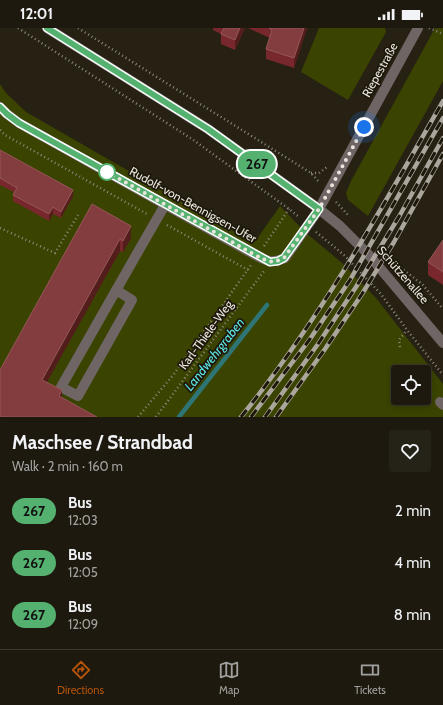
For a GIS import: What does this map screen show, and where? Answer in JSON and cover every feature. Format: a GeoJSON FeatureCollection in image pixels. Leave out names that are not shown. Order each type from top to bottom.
{"type":"FeatureCollection","features":[{"type":"Feature","properties":{"kind":"street"},"geometry":{"type":"LineString","coordinates":[[48,28],[208,129],[319,209],[284,258],[278,261],[270,262]]}},
{"type":"Feature","properties":{"kind":"street","name":"Riepestraße"},"geometry":{"type":"LineString","coordinates":[[319,209],[418,28]]}},
{"type":"Feature","properties":{"kind":"street","name":"Rudolf-von-Bennigsen-Ufer"},"geometry":{"type":"LineString","coordinates":[[0,107],[19,123],[270,262]]}},
{"type":"Feature","properties":{"kind":"street"},"geometry":{"type":"LineString","coordinates":[[116,290],[132,300],[78,396],[61,387],[116,290],[157,220],[165,205]]}},
{"type":"Feature","properties":{"kind":"street","name":"Schützenallee"},"geometry":{"type":"LineString","coordinates":[[319,209],[358,244],[386,274],[443,343]]}},
{"type":"Feature","properties":{"kind":"path"},"geometry":{"type":"LineString","coordinates":[[18,28],[192,139],[289,209],[253,253],[248,270],[174,374],[138,417]]}},
{"type":"Feature","properties":{"kind":"path"},"geometry":{"type":"LineString","coordinates":[[78,28],[311,174],[328,192]]}},
{"type":"Feature","properties":{"kind":"path"},"geometry":{"type":"LineString","coordinates":[[428,28],[443,34]]}},
{"type":"Feature","properties":{"kind":"path"},"geometry":{"type":"LineString","coordinates":[[0,130],[5,135],[248,270]]}},
{"type":"Feature","properties":{"kind":"path"},"geometry":{"type":"LineString","coordinates":[[0,228],[55,253],[78,215]]}},
{"type":"Feature","properties":{"kind":"path"},"geometry":{"type":"LineString","coordinates":[[344,255],[381,294],[407,330],[443,375]]}},
{"type":"Feature","properties":{"kind":"path","name":"Karl-Thiele-Weg"},"geometry":{"type":"LineString","coordinates":[[156,417],[270,262]]}},
{"type":"Feature","properties":{"kind":"path"},"geometry":{"type":"LineString","coordinates":[[398,265],[422,284],[443,309]]}},
{"type":"Feature","properties":{"kind":"path"},"geometry":{"type":"LineString","coordinates":[[400,348],[399,340],[407,330]]}},
{"type":"Feature","properties":{"kind":"green space"},"geometry":{"type":"Polygon","coordinates":[[[319,28],[385,28],[386,32],[348,100],[301,72],[319,28]]]}},
{"type":"Feature","properties":{"kind":"green space"},"geometry":{"type":"Polygon","coordinates":[[[435,28],[443,28],[443,81],[368,216],[348,200],[346,193],[351,181],[435,28]]]}},
{"type":"Feature","properties":{"kind":"green space"},"geometry":{"type":"Polygon","coordinates":[[[0,84],[6,93],[26,112],[254,243],[280,206],[305,232],[342,263],[376,298],[428,365],[391,365],[391,405],[431,405],[431,369],[443,384],[443,417],[0,417],[0,84]]]}},
{"type":"Feature","properties":{"kind":"building"},"geometry":{"type":"Polygon","coordinates":[[[224,28],[240,28],[235,40],[221,34],[224,28]]]}},
{"type":"Feature","properties":{"kind":"building"},"geometry":{"type":"Polygon","coordinates":[[[269,28],[304,28],[294,58],[266,49],[272,30],[269,28]]]}},
{"type":"Feature","properties":{"kind":"building"},"geometry":{"type":"Polygon","coordinates":[[[0,150],[73,190],[61,212],[53,207],[49,214],[13,195],[17,188],[0,178],[0,150]]]}},
{"type":"Feature","properties":{"kind":"building"},"geometry":{"type":"Polygon","coordinates":[[[92,204],[131,226],[123,241],[120,239],[42,380],[62,390],[59,396],[97,417],[0,417],[0,370],[92,204]]]}},
{"type":"Feature","properties":{"kind":"building"},"geometry":{"type":"Polygon","coordinates":[[[443,240],[443,272],[428,262],[443,240]]]}},
{"type":"Feature","properties":{"kind":"waterway","name":"Landwehrgraben"},"geometry":{"type":"LineString","coordinates":[[179,417],[267,305]]}},
{"type":"Feature","properties":{"kind":"railway"},"geometry":{"type":"LineString","coordinates":[[241,417],[270,380],[323,303],[373,223],[443,101]]}},
{"type":"Feature","properties":{"kind":"railway"},"geometry":{"type":"LineString","coordinates":[[251,417],[310,339],[350,280],[443,118]]}},
{"type":"Feature","properties":{"kind":"railway"},"geometry":{"type":"LineString","coordinates":[[265,417],[318,344],[356,287],[400,215],[443,138]]}},
{"type":"Feature","properties":{"kind":"railway"},"geometry":{"type":"LineString","coordinates":[[276,417],[362,294],[394,242],[443,154]]}},
{"type":"Feature","properties":{"kind":"bus line","name":"267"},"geometry":{"type":"LineString","coordinates":[[0,107],[19,123],[270,262],[278,261],[284,258],[319,209],[208,129],[47,28]]}},
{"type":"Feature","properties":{"kind":"route"},"geometry":{"type":"LineString","coordinates":[[107,172],[257,256],[270,262],[278,261],[284,258],[319,209],[364,127]]}}]}
